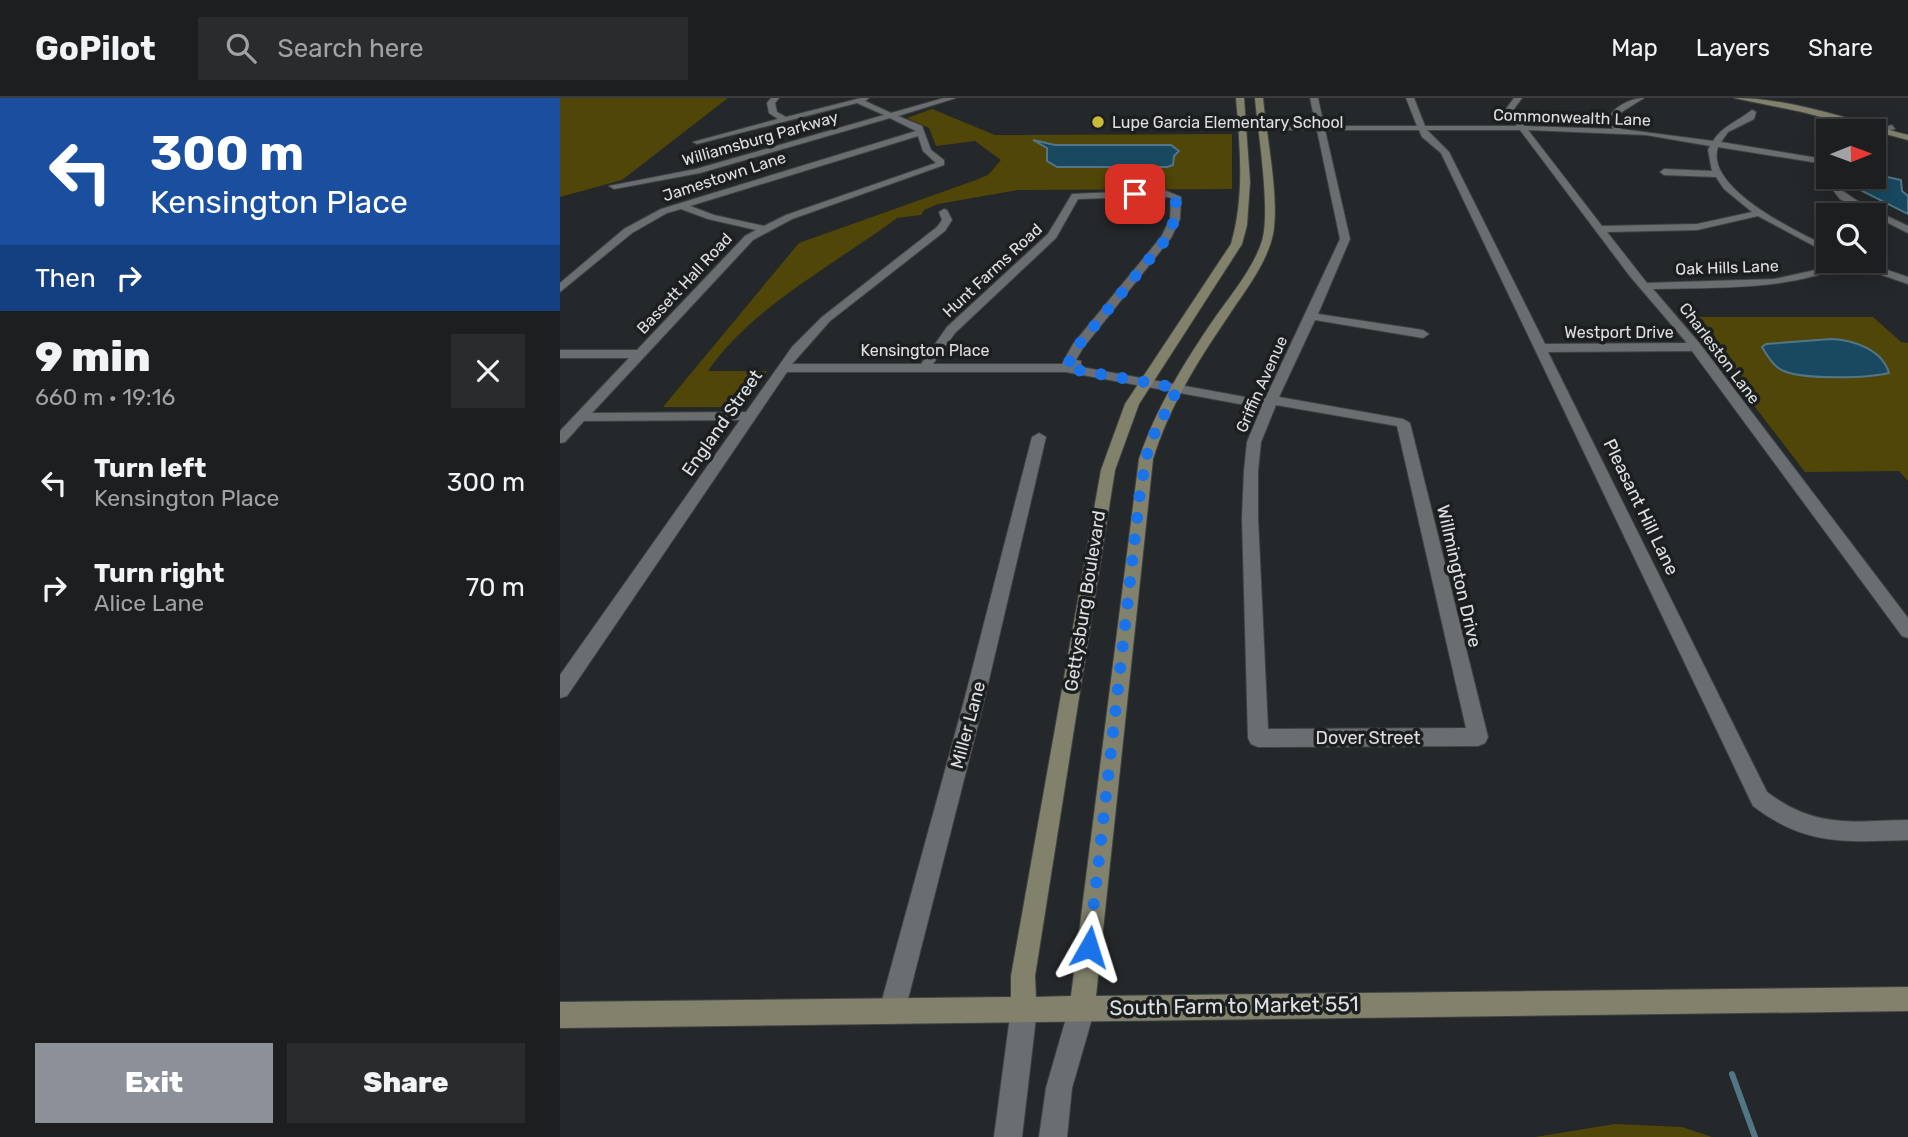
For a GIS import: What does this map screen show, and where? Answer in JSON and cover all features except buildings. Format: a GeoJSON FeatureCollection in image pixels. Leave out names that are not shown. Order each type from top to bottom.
{"type":"FeatureCollection","features":[{"type":"Feature","properties":{"kind":"street"},"geometry":{"type":"LineString","coordinates":[[775,98],[771,103],[773,113],[785,120]]}},
{"type":"Feature","properties":{"kind":"street"},"geometry":{"type":"LineString","coordinates":[[697,142],[870,98]]}},
{"type":"Feature","properties":{"kind":"street","name":"Williamsburg Parkway"},"geometry":{"type":"LineString","coordinates":[[614,187],[697,171],[952,98]]}},
{"type":"Feature","properties":{"kind":"street","name":"Gettysburg Boulevard"},"geometry":{"type":"LineString","coordinates":[[1007,1137],[1024,1009],[1023,976],[1105,484],[1121,429],[1150,378],[1236,247],[1244,215],[1240,98]]}},
{"type":"Feature","properties":{"kind":"street"},"geometry":{"type":"LineString","coordinates":[[1053,1137],[1059,1088],[1082,1008],[1140,492],[1149,444],[1181,383],[1257,263],[1267,240],[1270,216],[1259,98]]}},
{"type":"Feature","properties":{"kind":"street","name":"Griffin Avenue"},"geometry":{"type":"LineString","coordinates":[[1258,738],[1250,518],[1254,442],[1345,239],[1314,98]]}},
{"type":"Feature","properties":{"kind":"street","name":"Pleasant Hill Lane"},"geometry":{"type":"LineString","coordinates":[[1410,98],[1421,128],[1445,152],[1760,799],[1793,824],[1812,830],[1908,830]]}},
{"type":"Feature","properties":{"kind":"street","name":"Charleston Lane"},"geometry":{"type":"LineString","coordinates":[[1518,98],[1510,109],[1522,128],[1696,347],[1908,631]]}},
{"type":"Feature","properties":{"kind":"street"},"geometry":{"type":"LineString","coordinates":[[1618,132],[1612,119],[1614,114],[1640,98]]}},
{"type":"Feature","properties":{"kind":"street"},"geometry":{"type":"LineString","coordinates":[[1738,98],[1826,119]]}},
{"type":"Feature","properties":{"kind":"street"},"geometry":{"type":"LineString","coordinates":[[1769,98],[1908,131]]}},
{"type":"Feature","properties":{"kind":"street"},"geometry":{"type":"LineString","coordinates":[[858,101],[919,128],[919,133]]}},
{"type":"Feature","properties":{"kind":"street"},"geometry":{"type":"LineString","coordinates":[[848,104],[919,133]]}},
{"type":"Feature","properties":{"kind":"street"},"geometry":{"type":"LineString","coordinates":[[1752,111],[1751,117],[1721,134],[1713,161],[1719,174],[1737,197],[1759,213],[1816,244]]}},
{"type":"Feature","properties":{"kind":"street"},"geometry":{"type":"LineString","coordinates":[[1886,129],[1892,127]]}},
{"type":"Feature","properties":{"kind":"street"},"geometry":{"type":"LineString","coordinates":[[1241,129],[1263,128]]}},
{"type":"Feature","properties":{"kind":"street","name":"Commonwealth Lane"},"geometry":{"type":"LineString","coordinates":[[1263,128],[1522,128],[1618,132],[1717,142],[1816,160]]}},
{"type":"Feature","properties":{"kind":"street","name":"Bassett Hall Road"},"geometry":{"type":"LineString","coordinates":[[560,439],[740,246],[764,229],[789,217],[940,165],[928,151],[927,144],[919,133]]}},
{"type":"Feature","properties":{"kind":"street","name":"Jamestown Lane"},"geometry":{"type":"LineString","coordinates":[[560,289],[638,223],[679,205],[919,133]]}},
{"type":"Feature","properties":{"kind":"street"},"geometry":{"type":"LineString","coordinates":[[1886,133],[1908,138]]}},
{"type":"Feature","properties":{"kind":"street"},"geometry":{"type":"LineString","coordinates":[[1664,172],[1719,174]]}},
{"type":"Feature","properties":{"kind":"street"},"geometry":{"type":"LineString","coordinates":[[1837,189],[1843,197],[1908,230]]}},
{"type":"Feature","properties":{"kind":"street","name":"Hunt Farms Road"},"geometry":{"type":"LineString","coordinates":[[925,367],[951,330],[1052,236],[1073,197],[1173,195],[1178,199],[1175,219],[1166,239],[1077,347],[1066,368]]}},
{"type":"Feature","properties":{"kind":"street"},"geometry":{"type":"LineString","coordinates":[[679,205],[712,218],[764,229]]}},
{"type":"Feature","properties":{"kind":"street","name":"England Street"},"geometry":{"type":"LineString","coordinates":[[560,690],[784,368],[826,319],[941,229],[947,220],[944,212]]}},
{"type":"Feature","properties":{"kind":"street"},"geometry":{"type":"LineString","coordinates":[[1600,229],[1697,227],[1759,213]]}},
{"type":"Feature","properties":{"kind":"street","name":"Oak Hills Lane"},"geometry":{"type":"LineString","coordinates":[[1645,286],[1776,283],[1824,273]]}},
{"type":"Feature","properties":{"kind":"street"},"geometry":{"type":"LineString","coordinates":[[1885,273],[1908,281]]}},
{"type":"Feature","properties":{"kind":"street"},"geometry":{"type":"LineString","coordinates":[[1311,316],[1423,334]]}},
{"type":"Feature","properties":{"kind":"street","name":"Westport Drive"},"geometry":{"type":"LineString","coordinates":[[1542,348],[1696,347]]}},
{"type":"Feature","properties":{"kind":"street"},"geometry":{"type":"LineString","coordinates":[[560,354],[640,354]]}},
{"type":"Feature","properties":{"kind":"street","name":"Kensington Place"},"geometry":{"type":"LineString","coordinates":[[784,368],[1066,368],[1261,393],[1271,400],[1403,423]]}},
{"type":"Feature","properties":{"kind":"street"},"geometry":{"type":"LineString","coordinates":[[580,417],[750,416]]}},
{"type":"Feature","properties":{"kind":"street","name":"Willmington Drive"},"geometry":{"type":"LineString","coordinates":[[1403,423],[1478,737]]}},
{"type":"Feature","properties":{"kind":"street","name":"Miller Lane"},"geometry":{"type":"LineString","coordinates":[[892,1011],[1040,437]]}},
{"type":"Feature","properties":{"kind":"street","name":"Dover Street"},"geometry":{"type":"LineString","coordinates":[[1258,738],[1478,737]]}},
{"type":"Feature","properties":{"kind":"street","name":"South Farm to Market 551"},"geometry":{"type":"LineString","coordinates":[[560,1015],[1908,999]]}},
{"type":"Feature","properties":{"kind":"shaded area"},"geometry":{"type":"Polygon","coordinates":[[[560,98],[728,98],[622,180],[560,197],[560,98]]]}},
{"type":"Feature","properties":{"kind":"shaded area"},"geometry":{"type":"Polygon","coordinates":[[[932,109],[995,135],[1232,134],[1232,189],[1018,190],[938,204],[924,210],[921,215],[897,218],[770,307],[726,348],[708,371],[767,371],[742,407],[663,407],[799,243],[976,180],[988,175],[1001,160],[975,141],[936,146],[929,128],[907,118],[932,109]]]}},
{"type":"Feature","properties":{"kind":"shaded area"},"geometry":{"type":"Polygon","coordinates":[[[1686,317],[1873,317],[1901,342],[1908,343],[1908,481],[1899,471],[1805,472],[1686,317]]]}},
{"type":"Feature","properties":{"kind":"shaded area"},"geometry":{"type":"Polygon","coordinates":[[[1615,1124],[1682,1127],[1712,1137],[1535,1137],[1615,1124]]]}},
{"type":"Feature","properties":{"kind":"water"},"geometry":{"type":"Polygon","coordinates":[[[1033,140],[1055,145],[1171,145],[1179,151],[1174,156],[1173,165],[1167,167],[1057,167],[1047,161],[1047,148],[1033,140]]]}},
{"type":"Feature","properties":{"kind":"water"},"geometry":{"type":"Polygon","coordinates":[[[1886,177],[1901,180],[1902,191],[1908,196],[1908,214],[1886,203],[1862,191],[1886,189],[1886,177]]]}},
{"type":"Feature","properties":{"kind":"water"},"geometry":{"type":"Polygon","coordinates":[[[1831,339],[1866,347],[1880,358],[1889,373],[1836,377],[1793,374],[1777,367],[1762,347],[1766,344],[1831,339]]]}},
{"type":"Feature","properties":{"kind":"waterway"},"geometry":{"type":"LineString","coordinates":[[1732,1074],[1755,1137]]}},
{"type":"Feature","properties":{"kind":"place","name":"Lupe Garcia Elementary School"},"geometry":{"type":"Point","coordinates":[1098,122]}},
{"type":"Feature","properties":{"kind":"route"},"geometry":{"type":"LineString","coordinates":[[1089,947],[1140,492],[1149,444],[1178,388],[1076,372],[1066,368],[1077,347],[1166,239],[1175,219],[1178,199],[1173,195],[1135,194]]}}]}
